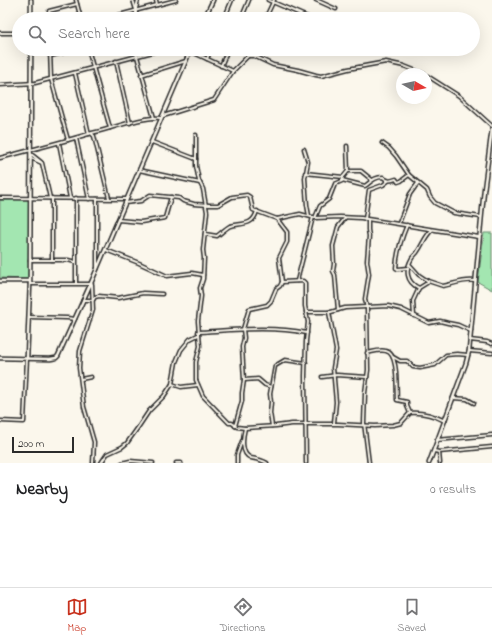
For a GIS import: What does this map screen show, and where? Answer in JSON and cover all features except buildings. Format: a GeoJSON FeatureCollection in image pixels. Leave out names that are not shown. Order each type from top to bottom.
{"type":"FeatureCollection","features":[{"type":"Feature","properties":{"kind":"street"},"geometry":{"type":"LineString","coordinates":[[31,0],[31,12]]}},
{"type":"Feature","properties":{"kind":"street"},"geometry":{"type":"LineString","coordinates":[[76,0],[79,12]]}},
{"type":"Feature","properties":{"kind":"street"},"geometry":{"type":"LineString","coordinates":[[133,0],[136,10]]}},
{"type":"Feature","properties":{"kind":"street"},"geometry":{"type":"LineString","coordinates":[[136,10],[138,0]]}},
{"type":"Feature","properties":{"kind":"street"},"geometry":{"type":"LineString","coordinates":[[156,0],[157,5]]}},
{"type":"Feature","properties":{"kind":"street"},"geometry":{"type":"LineString","coordinates":[[129,12],[176,0]]}},
{"type":"Feature","properties":{"kind":"street"},"geometry":{"type":"LineString","coordinates":[[207,12],[213,0]]}},
{"type":"Feature","properties":{"kind":"street"},"geometry":{"type":"LineString","coordinates":[[227,12],[232,0]]}},
{"type":"Feature","properties":{"kind":"street"},"geometry":{"type":"LineString","coordinates":[[244,12],[249,0]]}},
{"type":"Feature","properties":{"kind":"street"},"geometry":{"type":"LineString","coordinates":[[268,0],[274,1],[297,12]]}},
{"type":"Feature","properties":{"kind":"street"},"geometry":{"type":"LineString","coordinates":[[316,0],[336,9]]}},
{"type":"Feature","properties":{"kind":"street"},"geometry":{"type":"LineString","coordinates":[[268,12],[274,1]]}},
{"type":"Feature","properties":{"kind":"street"},"geometry":{"type":"LineString","coordinates":[[49,12],[77,4]]}},
{"type":"Feature","properties":{"kind":"street"},"geometry":{"type":"LineString","coordinates":[[0,33],[12,33]]}},
{"type":"Feature","properties":{"kind":"street"},"geometry":{"type":"LineString","coordinates":[[0,421],[24,422],[30,282],[31,56]]}},
{"type":"Feature","properties":{"kind":"street"},"geometry":{"type":"LineString","coordinates":[[50,56],[51,79],[68,140]]}},
{"type":"Feature","properties":{"kind":"street"},"geometry":{"type":"LineString","coordinates":[[90,56],[110,128]]}},
{"type":"Feature","properties":{"kind":"street"},"geometry":{"type":"LineString","coordinates":[[0,85],[31,83],[51,79],[136,56],[154,118]]}},
{"type":"Feature","properties":{"kind":"street"},"geometry":{"type":"LineString","coordinates":[[0,358],[56,358],[106,250],[126,199],[189,56]]}},
{"type":"Feature","properties":{"kind":"street"},"geometry":{"type":"LineString","coordinates":[[202,56],[233,72]]}},
{"type":"Feature","properties":{"kind":"street"},"geometry":{"type":"LineString","coordinates":[[221,66],[225,56]]}},
{"type":"Feature","properties":{"kind":"street"},"geometry":{"type":"LineString","coordinates":[[0,158],[31,152],[110,128],[162,117],[185,108],[197,106],[214,100],[233,72],[248,56],[254,56],[273,64],[316,76],[386,62],[409,68]]}},
{"type":"Feature","properties":{"kind":"street"},"geometry":{"type":"LineString","coordinates":[[141,74],[163,69],[187,60]]}},
{"type":"Feature","properties":{"kind":"street"},"geometry":{"type":"LineString","coordinates":[[116,61],[130,123]]}},
{"type":"Feature","properties":{"kind":"street"},"geometry":{"type":"LineString","coordinates":[[75,73],[91,134],[94,136],[109,198]]}},
{"type":"Feature","properties":{"kind":"street"},"geometry":{"type":"LineString","coordinates":[[429,463],[469,351],[481,217],[491,151],[492,127],[459,96],[432,79]]}},
{"type":"Feature","properties":{"kind":"street"},"geometry":{"type":"LineString","coordinates":[[196,135],[196,159],[206,205],[203,275],[200,288],[201,296],[198,321],[199,350],[196,362],[196,380],[203,396],[207,401],[229,423],[245,428],[306,424],[375,426],[399,424],[410,413],[424,413],[444,421]]}},
{"type":"Feature","properties":{"kind":"street"},"geometry":{"type":"LineString","coordinates":[[76,138],[89,199]]}},
{"type":"Feature","properties":{"kind":"street"},"geometry":{"type":"LineString","coordinates":[[152,142],[196,159]]}},
{"type":"Feature","properties":{"kind":"street"},"geometry":{"type":"LineString","coordinates":[[59,143],[70,198]]}},
{"type":"Feature","properties":{"kind":"street"},"geometry":{"type":"LineString","coordinates":[[382,143],[386,145],[396,156],[409,175],[427,190],[430,197],[437,204],[442,205],[454,213],[481,217]]}},
{"type":"Feature","properties":{"kind":"street"},"geometry":{"type":"LineString","coordinates":[[297,281],[314,218],[320,206],[329,199],[335,184],[343,179],[348,171],[347,146]]}},
{"type":"Feature","properties":{"kind":"street"},"geometry":{"type":"LineString","coordinates":[[304,149],[308,162],[306,173],[306,205],[309,216]]}},
{"type":"Feature","properties":{"kind":"street"},"geometry":{"type":"LineString","coordinates":[[31,152],[42,163],[51,198],[52,260]]}},
{"type":"Feature","properties":{"kind":"street"},"geometry":{"type":"LineString","coordinates":[[31,158],[42,163]]}},
{"type":"Feature","properties":{"kind":"street"},"geometry":{"type":"LineString","coordinates":[[139,170],[200,183]]}},
{"type":"Feature","properties":{"kind":"street"},"geometry":{"type":"LineString","coordinates":[[348,171],[361,171],[372,180]]}},
{"type":"Feature","properties":{"kind":"street"},"geometry":{"type":"LineString","coordinates":[[306,173],[343,179],[365,186],[377,177],[383,177],[388,181]]}},
{"type":"Feature","properties":{"kind":"street"},"geometry":{"type":"LineString","coordinates":[[365,219],[369,190],[383,185],[388,181],[396,179],[398,182],[402,181],[409,175]]}},
{"type":"Feature","properties":{"kind":"street"},"geometry":{"type":"LineString","coordinates":[[399,223],[410,194],[418,183]]}},
{"type":"Feature","properties":{"kind":"street"},"geometry":{"type":"LineString","coordinates":[[125,203],[141,201],[150,195],[179,198],[183,201],[200,206],[218,205],[232,197],[247,195],[250,197],[252,209],[277,219],[287,232],[287,242],[279,258],[282,282],[276,289],[271,301],[267,305],[249,309],[243,329],[244,338],[242,347],[244,380],[242,405],[238,410],[235,426]]}},
{"type":"Feature","properties":{"kind":"street"},"geometry":{"type":"LineString","coordinates":[[118,220],[141,222],[165,218],[170,197]]}},
{"type":"Feature","properties":{"kind":"street"},"geometry":{"type":"LineString","coordinates":[[0,198],[126,199]]}},
{"type":"Feature","properties":{"kind":"street"},"geometry":{"type":"LineString","coordinates":[[76,198],[76,284]]}},
{"type":"Feature","properties":{"kind":"street"},"geometry":{"type":"LineString","coordinates":[[97,199],[97,269]]}},
{"type":"Feature","properties":{"kind":"street"},"geometry":{"type":"LineString","coordinates":[[205,234],[217,236],[228,227],[249,223],[255,218],[257,211]]}},
{"type":"Feature","properties":{"kind":"street"},"geometry":{"type":"LineString","coordinates":[[277,219],[300,214],[314,218],[365,219],[399,223],[432,230],[479,237]]}},
{"type":"Feature","properties":{"kind":"street"},"geometry":{"type":"LineString","coordinates":[[338,310],[332,250],[338,227],[345,218]]}},
{"type":"Feature","properties":{"kind":"street"},"geometry":{"type":"LineString","coordinates":[[368,220],[369,236],[367,260],[369,274],[365,299],[368,333],[368,370],[365,393],[364,425],[369,463]]}},
{"type":"Feature","properties":{"kind":"street"},"geometry":{"type":"LineString","coordinates":[[407,225],[400,243],[396,268],[398,269],[409,266]]}},
{"type":"Feature","properties":{"kind":"street"},"geometry":{"type":"LineString","coordinates":[[419,288],[410,282],[408,277],[409,266],[412,258],[418,252],[426,235],[432,230]]}},
{"type":"Feature","properties":{"kind":"street"},"geometry":{"type":"LineString","coordinates":[[106,250],[167,276],[192,273],[203,275]]}},
{"type":"Feature","properties":{"kind":"street"},"geometry":{"type":"LineString","coordinates":[[30,260],[68,260],[75,262]]}},
{"type":"Feature","properties":{"kind":"street"},"geometry":{"type":"LineString","coordinates":[[409,266],[428,281],[443,286],[451,283],[461,283],[468,280],[475,281]]}},
{"type":"Feature","properties":{"kind":"street"},"geometry":{"type":"LineString","coordinates":[[0,281],[76,284],[91,283]]}},
{"type":"Feature","properties":{"kind":"street"},"geometry":{"type":"LineString","coordinates":[[414,316],[414,301],[419,288],[428,281]]}},
{"type":"Feature","properties":{"kind":"street"},"geometry":{"type":"LineString","coordinates":[[282,282],[305,282],[306,312],[308,322],[305,405],[306,463]]}},
{"type":"Feature","properties":{"kind":"street"},"geometry":{"type":"LineString","coordinates":[[91,283],[93,310],[80,351],[80,372],[84,407],[94,442],[94,463]]}},
{"type":"Feature","properties":{"kind":"street"},"geometry":{"type":"LineString","coordinates":[[83,300],[92,300],[97,296],[118,298],[143,293],[162,294]]}},
{"type":"Feature","properties":{"kind":"street"},"geometry":{"type":"LineString","coordinates":[[306,312],[328,312],[345,308],[382,305],[395,307],[429,323],[440,322],[458,325],[471,331]]}},
{"type":"Feature","properties":{"kind":"street"},"geometry":{"type":"LineString","coordinates":[[328,312],[336,350],[333,368],[336,402],[334,424]]}},
{"type":"Feature","properties":{"kind":"street"},"geometry":{"type":"LineString","coordinates":[[29,317],[75,319]]}},
{"type":"Feature","properties":{"kind":"street"},"geometry":{"type":"LineString","coordinates":[[101,463],[108,454],[119,449],[127,442],[149,411],[162,399],[172,384],[176,362],[181,350],[190,339],[199,334],[243,329],[284,329],[307,333]]}},
{"type":"Feature","properties":{"kind":"street"},"geometry":{"type":"LineString","coordinates":[[470,340],[492,344]]}},
{"type":"Feature","properties":{"kind":"street"},"geometry":{"type":"LineString","coordinates":[[367,353],[385,351],[400,361],[406,361],[413,368],[418,369],[435,365],[446,355],[468,355]]}},
{"type":"Feature","properties":{"kind":"street"},"geometry":{"type":"LineString","coordinates":[[469,351],[492,353]]}},
{"type":"Feature","properties":{"kind":"street"},"geometry":{"type":"LineString","coordinates":[[393,357],[397,379],[397,400],[407,402],[410,413]]}},
{"type":"Feature","properties":{"kind":"street"},"geometry":{"type":"LineString","coordinates":[[272,426],[270,413],[270,386],[273,379],[275,366],[285,360],[306,363]]}},
{"type":"Feature","properties":{"kind":"street"},"geometry":{"type":"LineString","coordinates":[[81,378],[91,376]]}},
{"type":"Feature","properties":{"kind":"street"},"geometry":{"type":"LineString","coordinates":[[322,377],[367,377]]}},
{"type":"Feature","properties":{"kind":"street"},"geometry":{"type":"LineString","coordinates":[[244,380],[258,379],[265,385],[270,386]]}},
{"type":"Feature","properties":{"kind":"street"},"geometry":{"type":"LineString","coordinates":[[172,384],[184,387],[198,385]]}},
{"type":"Feature","properties":{"kind":"street"},"geometry":{"type":"LineString","coordinates":[[453,398],[467,399],[474,403]]}},
{"type":"Feature","properties":{"kind":"street"},"geometry":{"type":"LineString","coordinates":[[237,463],[237,455],[245,428]]}},
{"type":"Feature","properties":{"kind":"street"},"geometry":{"type":"LineString","coordinates":[[437,440],[492,435]]}},
{"type":"Feature","properties":{"kind":"street"},"geometry":{"type":"LineString","coordinates":[[242,440],[245,452],[248,456],[267,463]]}},
{"type":"Feature","properties":{"kind":"street"},"geometry":{"type":"LineString","coordinates":[[434,450],[439,452],[492,447]]}},
{"type":"Feature","properties":{"kind":"street"},"geometry":{"type":"LineString","coordinates":[[439,452],[440,463]]}},
{"type":"Feature","properties":{"kind":"street"},"geometry":{"type":"LineString","coordinates":[[122,463],[130,461],[153,463]]}},
{"type":"Feature","properties":{"kind":"street"},"geometry":{"type":"LineString","coordinates":[[176,463],[181,463]]}},
{"type":"Feature","properties":{"kind":"green space"},"geometry":{"type":"Polygon","coordinates":[[[29,199],[28,279],[0,278],[0,200],[29,199]]]}},
{"type":"Feature","properties":{"kind":"green space"},"geometry":{"type":"Polygon","coordinates":[[[484,233],[492,233],[492,290],[478,282],[484,233]]]}}]}
